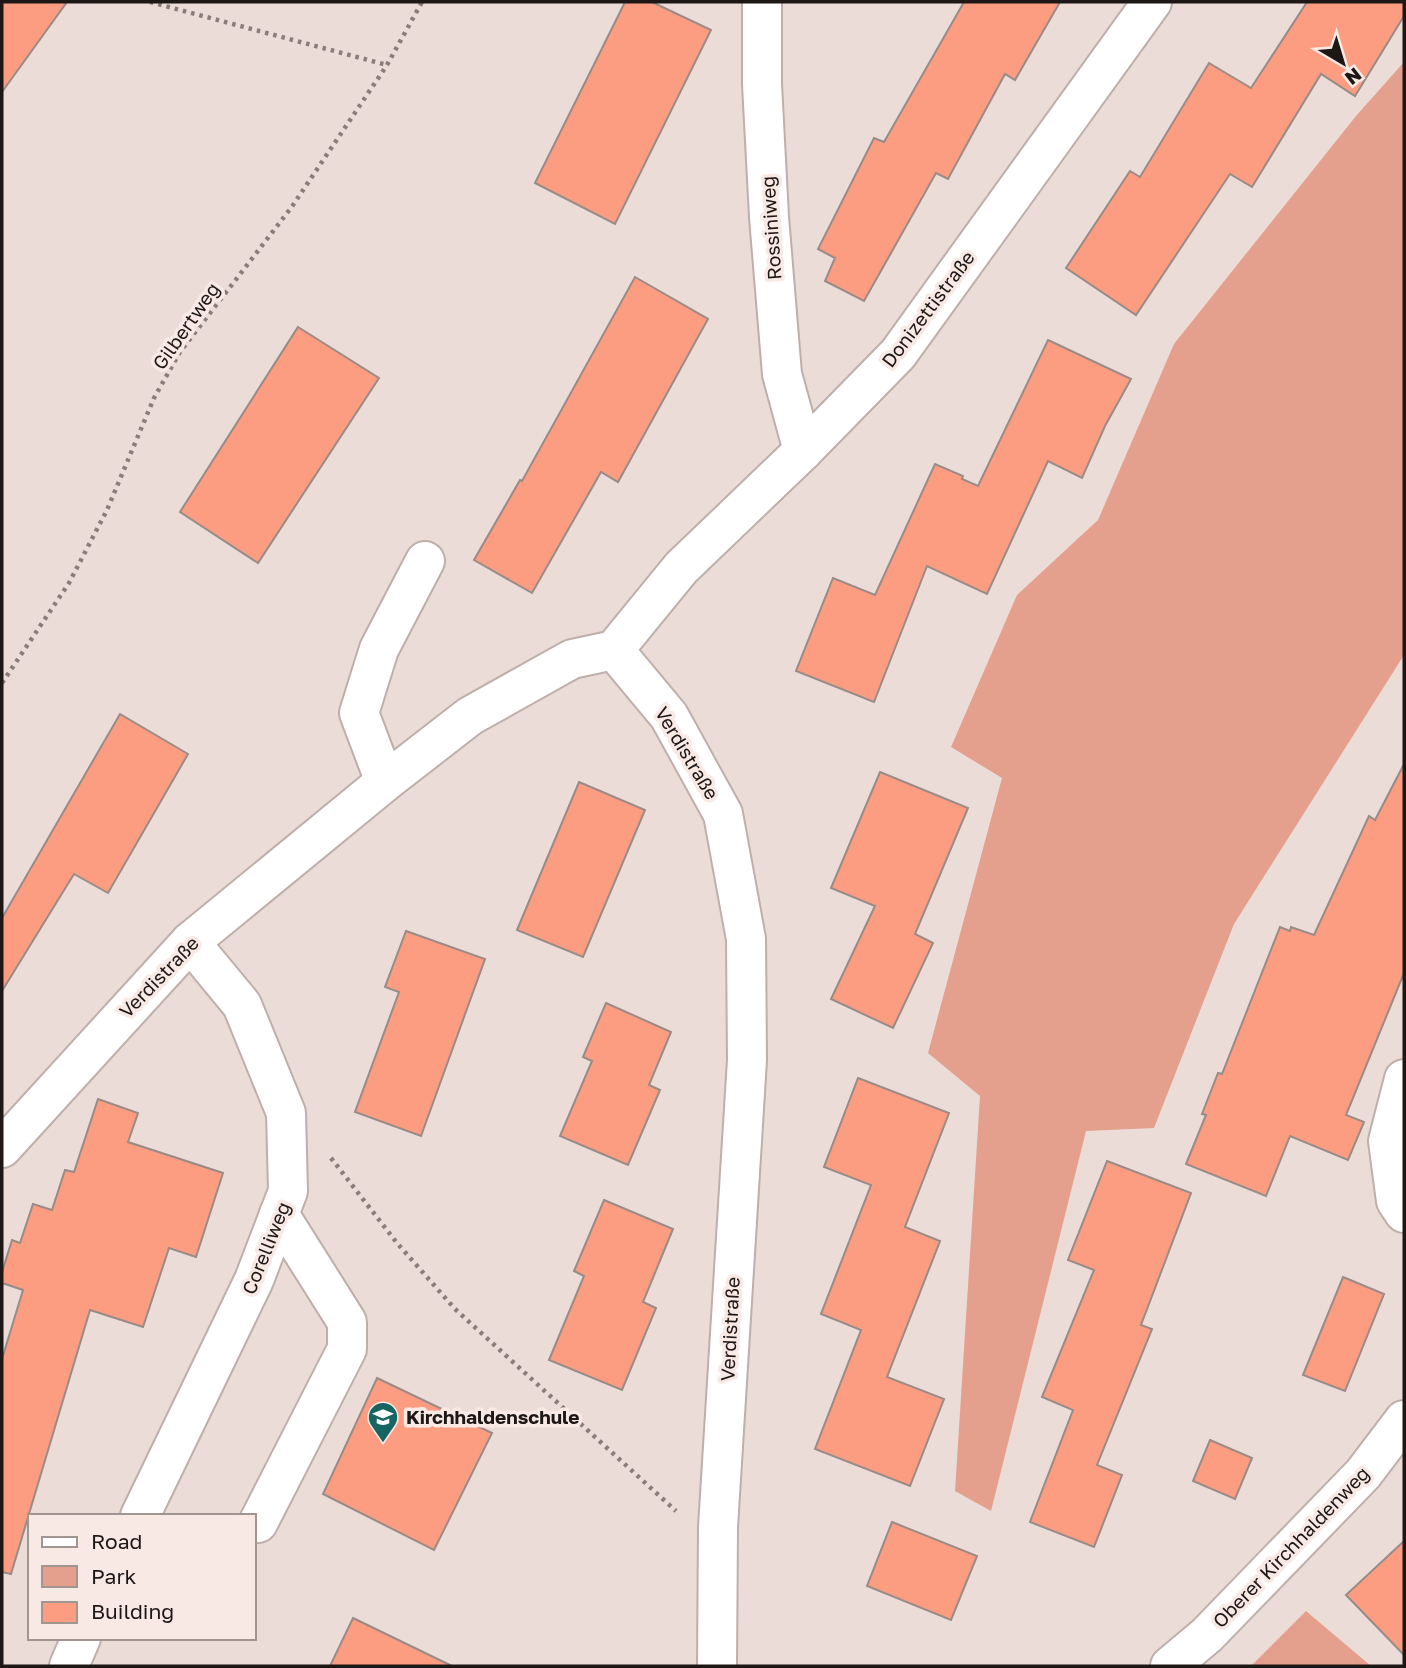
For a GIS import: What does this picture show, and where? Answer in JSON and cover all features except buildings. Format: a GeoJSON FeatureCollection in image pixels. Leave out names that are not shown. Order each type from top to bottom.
{"type":"FeatureCollection","features":[{"type":"Feature","properties":{"kind":"street","name":"Rossiniweg"},"geometry":{"type":"LineString","coordinates":[[762,2],[762,83],[769,217],[782,374],[803,451]]}},
{"type":"Feature","properties":{"kind":"street","name":"Donizettistraße"},"geometry":{"type":"LineString","coordinates":[[614,650],[681,568],[803,451],[898,354],[1152,2]]}},
{"type":"Feature","properties":{"kind":"street"},"geometry":{"type":"LineString","coordinates":[[385,782],[359,713],[379,649],[425,561]]}},
{"type":"Feature","properties":{"kind":"street","name":"Verdistraße"},"geometry":{"type":"LineString","coordinates":[[2,1148],[190,942],[385,782],[470,716],[572,659],[614,650],[669,716],[723,814],[746,939],[747,1060],[718,1527],[717,1666]]}},
{"type":"Feature","properties":{"kind":"street","name":"Corelliweg"},"geometry":{"type":"LineString","coordinates":[[141,1514],[254,1280],[288,1191],[286,1113],[242,1005],[190,942]]}},
{"type":"Feature","properties":{"kind":"street"},"geometry":{"type":"LineString","coordinates":[[1404,1079],[1388,1141],[1396,1201],[1404,1213]]}},
{"type":"Feature","properties":{"kind":"street"},"geometry":{"type":"LineString","coordinates":[[258,1523],[347,1349],[347,1322],[279,1214]]}},
{"type":"Feature","properties":{"kind":"street","name":"Oberer Kirchhaldenweg"},"geometry":{"type":"LineString","coordinates":[[1170,1666],[1207,1635],[1363,1474],[1404,1420]]}},
{"type":"Feature","properties":{"kind":"street"},"geometry":{"type":"LineString","coordinates":[[69,1666],[80,1640]]}},
{"type":"Feature","properties":{"kind":"path"},"geometry":{"type":"LineString","coordinates":[[150,2],[387,65]]}},
{"type":"Feature","properties":{"kind":"path","name":"Gilbertweg"},"geometry":{"type":"LineString","coordinates":[[2,683],[69,583],[107,510],[154,398],[180,352],[291,208],[387,65],[422,2]]}},
{"type":"Feature","properties":{"kind":"path"},"geometry":{"type":"LineString","coordinates":[[286,1113],[340,1167],[397,1243],[455,1309],[647,1487]]}},
{"type":"Feature","properties":{"kind":"green space"},"geometry":{"type":"Polygon","coordinates":[[[1404,62],[1404,655],[1234,924],[1154,1128],[1086,1131],[991,1511],[955,1491],[980,1096],[928,1053],[1002,778],[951,747],[1017,595],[1098,520],[1174,344],[1356,116],[1404,62]]]}},
{"type":"Feature","properties":{"kind":"green space"},"geometry":{"type":"Polygon","coordinates":[[[1306,1611],[1371,1666],[1251,1666],[1306,1611]]]}},
{"type":"Feature","properties":{"kind":"place","name":"Kirchhaldenschule"},"geometry":{"type":"Point","coordinates":[383,1444]}}]}
